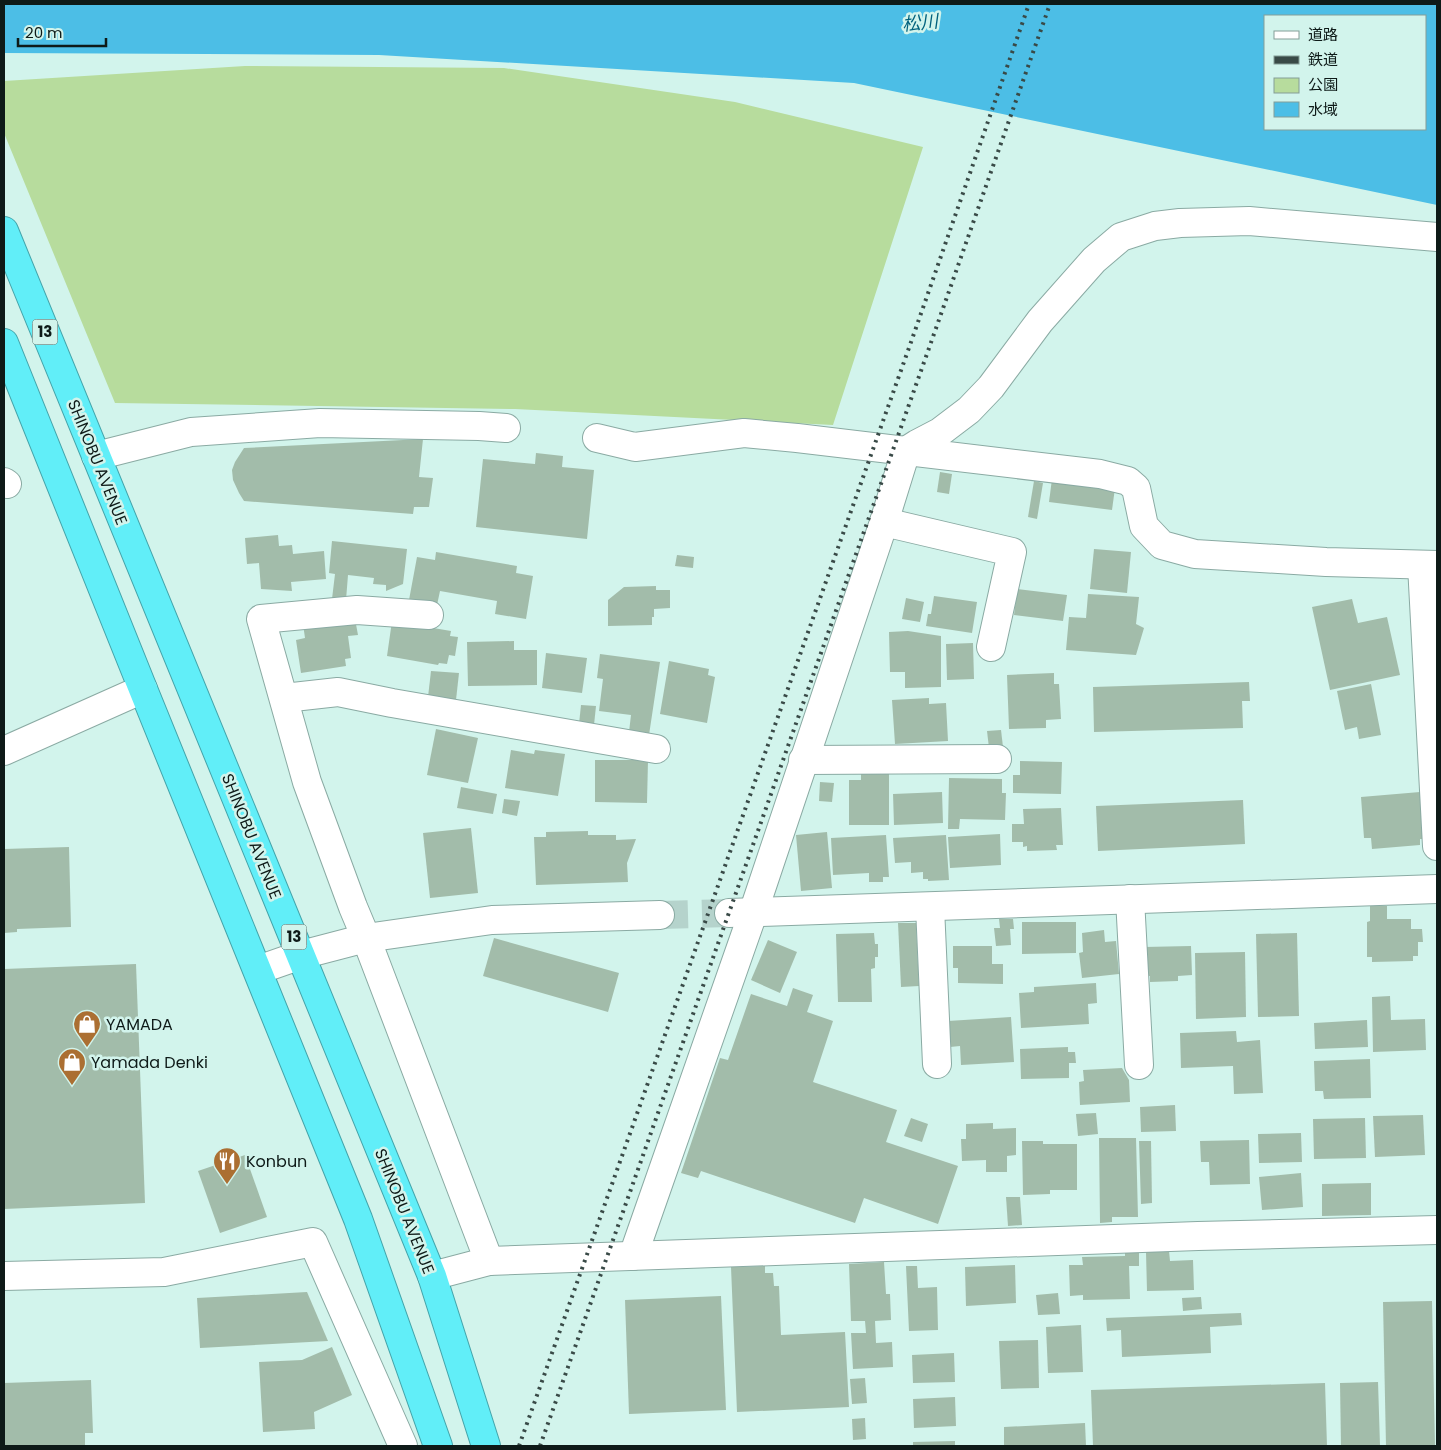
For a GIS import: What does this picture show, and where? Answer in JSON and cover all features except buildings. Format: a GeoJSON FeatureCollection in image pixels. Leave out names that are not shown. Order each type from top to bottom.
{"type":"FeatureCollection","features":[{"type":"Feature","properties":{"kind":"highway","name":"SHINOBU AVENUE"},"geometry":{"type":"LineString","coordinates":[[4,231],[432,1276],[486,1446]]}},
{"type":"Feature","properties":{"kind":"highway"},"geometry":{"type":"LineString","coordinates":[[4,343],[358,1219],[438,1446]]}},
{"type":"Feature","properties":{"kind":"street"},"geometry":{"type":"LineString","coordinates":[[633,1256],[741,913],[804,760],[906,451],[940,432],[969,410],[990,387],[1046,314],[1094,260],[1121,237],[1163,225],[1249,221],[1437,237]]}},
{"type":"Feature","properties":{"kind":"street"},"geometry":{"type":"LineString","coordinates":[[91,445],[211,430],[320,423],[506,428]]}},
{"type":"Feature","properties":{"kind":"street"},"geometry":{"type":"LineString","coordinates":[[597,438],[635,447],[744,433],[1100,474],[1128,481],[1136,488],[1144,526],[1162,545],[1195,554],[1326,562],[1430,565],[1437,846]]}},
{"type":"Feature","properties":{"kind":"street"},"geometry":{"type":"LineString","coordinates":[[884,522],[1012,552],[991,647]]}},
{"type":"Feature","properties":{"kind":"street"},"geometry":{"type":"LineString","coordinates":[[429,615],[357,610],[261,619],[307,782],[489,1261]]}},
{"type":"Feature","properties":{"kind":"street"},"geometry":{"type":"LineString","coordinates":[[4,751],[143,689]]}},
{"type":"Feature","properties":{"kind":"street"},"geometry":{"type":"LineString","coordinates":[[284,698],[338,692],[656,749]]}},
{"type":"Feature","properties":{"kind":"street"},"geometry":{"type":"LineString","coordinates":[[804,760],[997,759]]}},
{"type":"Feature","properties":{"kind":"street"},"geometry":{"type":"LineString","coordinates":[[741,913],[1437,889],[1437,894]]}},
{"type":"Feature","properties":{"kind":"street"},"geometry":{"type":"LineString","coordinates":[[1130,899],[1139,1065]]}},
{"type":"Feature","properties":{"kind":"street"},"geometry":{"type":"LineString","coordinates":[[930,906],[937,1064]]}},
{"type":"Feature","properties":{"kind":"street"},"geometry":{"type":"LineString","coordinates":[[258,970],[366,938],[492,920],[660,915]]}},
{"type":"Feature","properties":{"kind":"street"},"geometry":{"type":"LineString","coordinates":[[432,1276],[489,1261],[1189,1236],[1437,1230]]}},
{"type":"Feature","properties":{"kind":"street"},"geometry":{"type":"LineString","coordinates":[[4,1276],[164,1272],[314,1242],[403,1446]]}},
{"type":"Feature","properties":{"kind":"green space"},"geometry":{"type":"Polygon","coordinates":[[[245,66],[504,68],[735,102],[923,147],[833,425],[515,409],[115,403],[4,133],[4,81],[245,66]]]}},
{"type":"Feature","properties":{"kind":"water","name":"松川"},"geometry":{"type":"Polygon","coordinates":[[[4,4],[1437,4],[1437,205],[854,83],[379,55],[4,53],[4,4]]]}},
{"type":"Feature","properties":{"kind":"tunnel"},"geometry":{"type":"LineString","coordinates":[[660,915],[729,913]]}},
{"type":"Feature","properties":{"kind":"railway"},"geometry":{"type":"LineString","coordinates":[[519,1446],[910,345],[1029,4]]}},
{"type":"Feature","properties":{"kind":"railway"},"geometry":{"type":"LineString","coordinates":[[540,1446],[1050,4]]}},
{"type":"Feature","properties":{"kind":"place","name":"YAMADA"},"geometry":{"type":"Point","coordinates":[87,1048]}},
{"type":"Feature","properties":{"kind":"place","name":"Yamada Denki"},"geometry":{"type":"Point","coordinates":[72,1086]}},
{"type":"Feature","properties":{"kind":"place","name":"Konbun"},"geometry":{"type":"Point","coordinates":[227,1185]}}]}
